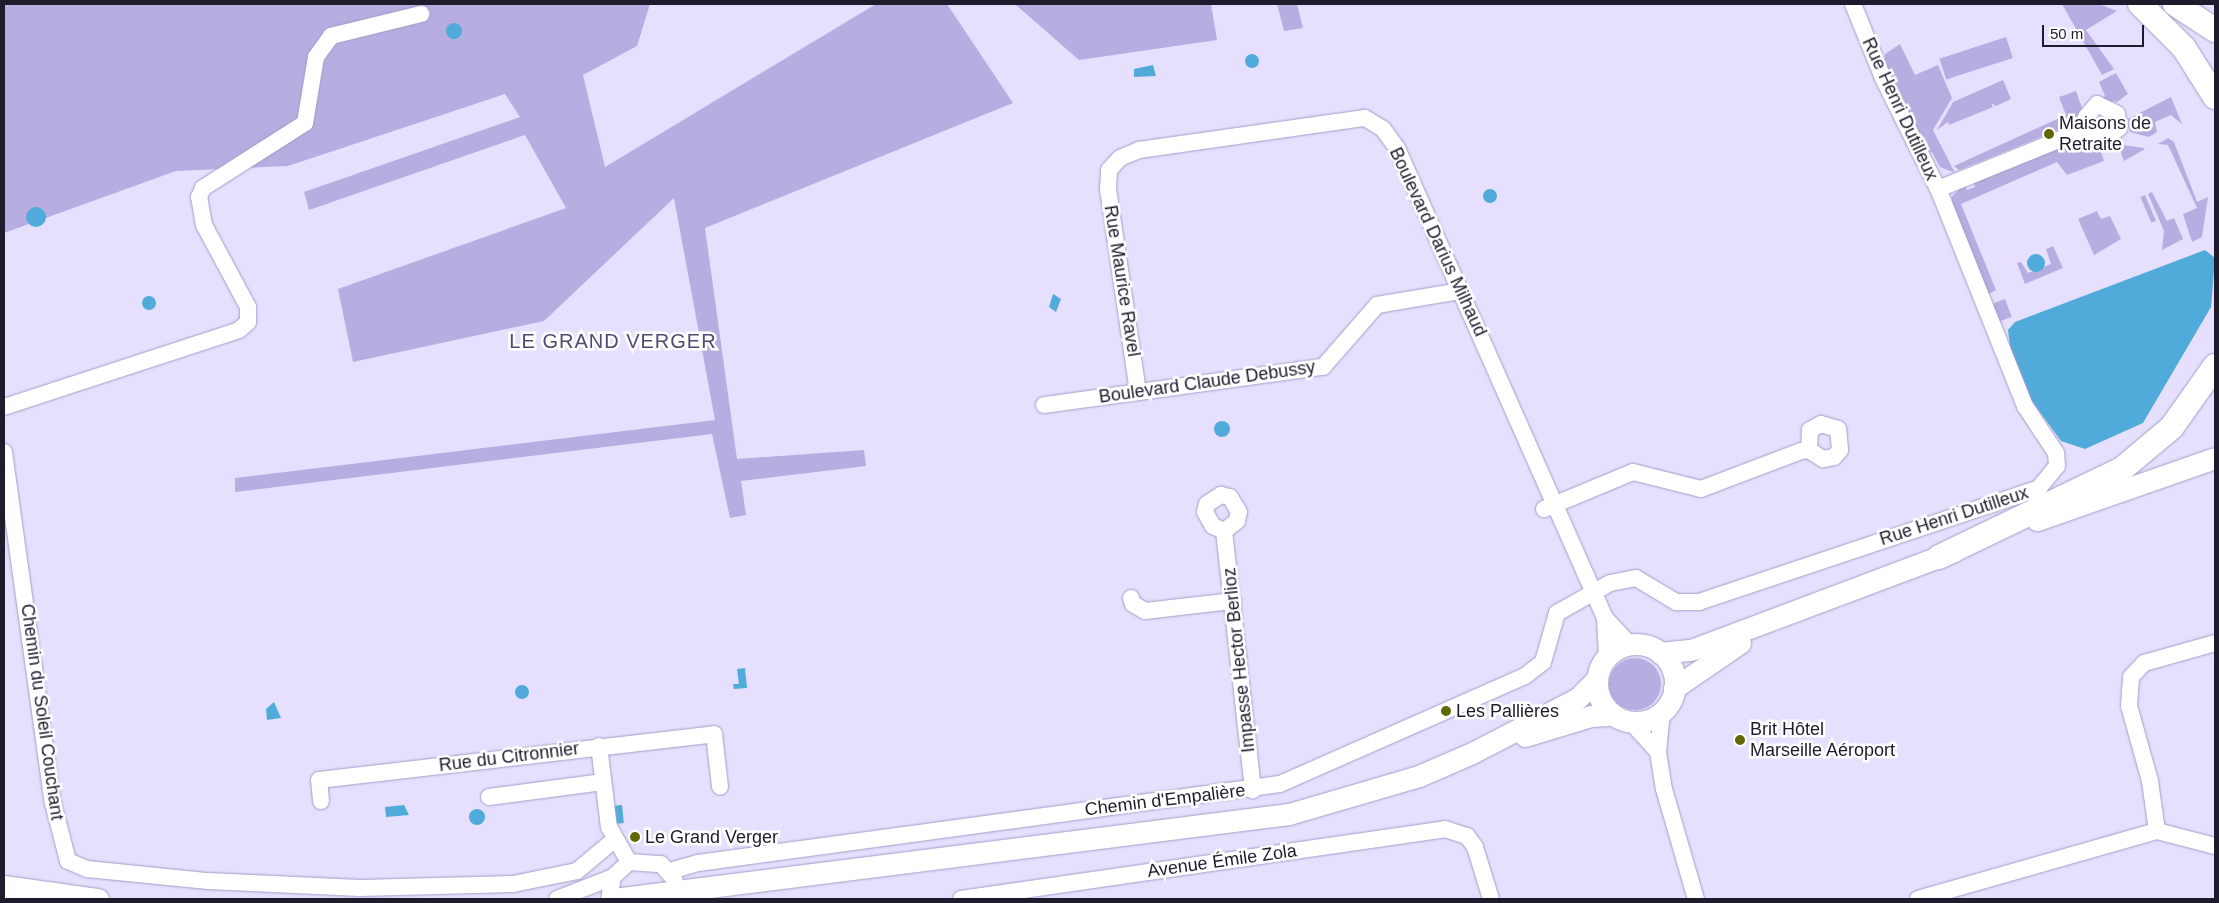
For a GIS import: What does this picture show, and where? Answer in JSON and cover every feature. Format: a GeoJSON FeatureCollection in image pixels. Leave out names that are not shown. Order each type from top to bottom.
{"type":"FeatureCollection","features":[{"type":"Feature","properties":{"kind":"highway"},"geometry":{"type":"LineString","coordinates":[[2140,4],[2184,48],[2215,97]]}},
{"type":"Feature","properties":{"kind":"highway"},"geometry":{"type":"LineString","coordinates":[[2175,4],[2215,30]]}},
{"type":"Feature","properties":{"kind":"highway"},"geometry":{"type":"LineString","coordinates":[[1939,557],[2122,469],[2172,427],[2215,366]]}},
{"type":"Feature","properties":{"kind":"main road"},"geometry":{"type":"LineString","coordinates":[[2108,494],[2215,448]]}},
{"type":"Feature","properties":{"kind":"main road"},"geometry":{"type":"LineString","coordinates":[[614,899],[678,896],[1289,814],[1419,776],[1472,753],[1578,698],[1597,679],[1606,658],[1630,645],[1660,653],[1692,650],[1808,609],[1939,557],[2108,494],[2215,458]]}},
{"type":"Feature","properties":{"kind":"main road"},"geometry":{"type":"LineString","coordinates":[[1674,688],[1730,648],[1808,609]]}},
{"type":"Feature","properties":{"kind":"main road"},"geometry":{"type":"LineString","coordinates":[[1472,753],[1591,716],[1651,719],[1662,712],[1674,688],[1674,675],[1660,653]]}},
{"type":"Feature","properties":{"kind":"main road"},"geometry":{"type":"LineString","coordinates":[[1597,679],[1600,699],[1621,718]]}},
{"type":"Feature","properties":{"kind":"main road"},"geometry":{"type":"LineString","coordinates":[[4,886],[98,899]]}},
{"type":"Feature","properties":{"kind":"street","name":"Rue Henri Dutilleux"},"geometry":{"type":"LineString","coordinates":[[1593,591],[1636,578],[1676,602],[1699,602],[2038,488],[2048,481],[2057,466],[2056,453],[2025,406],[1938,189],[1883,78],[1853,4]]}},
{"type":"Feature","properties":{"kind":"street"},"geometry":{"type":"LineString","coordinates":[[4,407],[239,330],[248,322],[248,306],[204,225],[199,197],[203,188],[305,123],[316,57],[331,36],[421,14]]}},
{"type":"Feature","properties":{"kind":"street","name":"Boulevard Darius Milhaud"},"geometry":{"type":"LineString","coordinates":[[1109,170],[1120,158],[1139,150],[1365,118],[1383,129],[1397,148],[1461,291],[1550,507],[1605,618],[1630,645]]}},
{"type":"Feature","properties":{"kind":"street"},"geometry":{"type":"LineString","coordinates":[[1938,189],[2086,129]]}},
{"type":"Feature","properties":{"kind":"street","name":"Rue Maurice Ravel"},"geometry":{"type":"LineString","coordinates":[[1109,170],[1108,190],[1138,392]]}},
{"type":"Feature","properties":{"kind":"street","name":"Boulevard Claude Debussy"},"geometry":{"type":"LineString","coordinates":[[1044,405],[1322,367],[1377,305],[1461,291]]}},
{"type":"Feature","properties":{"kind":"street"},"geometry":{"type":"LineString","coordinates":[[1550,507],[1633,472],[1691,488],[1711,488],[1809,450]]}},
{"type":"Feature","properties":{"kind":"street","name":"Chemin du Soleil Couchant"},"geometry":{"type":"LineString","coordinates":[[4,452],[53,803],[68,861],[87,869],[218,882],[360,888],[513,884],[577,871],[614,840]]}},
{"type":"Feature","properties":{"kind":"street","name":"Impasse Hector Berlioz"},"geometry":{"type":"LineString","coordinates":[[1224,531],[1253,790]]}},
{"type":"Feature","properties":{"kind":"street","name":"Chemin d'Empalière"},"geometry":{"type":"LineString","coordinates":[[670,871],[698,863],[1085,809],[1253,790],[1280,784],[1525,676],[1543,662],[1556,613],[1593,591]]}},
{"type":"Feature","properties":{"kind":"street"},"geometry":{"type":"LineString","coordinates":[[1132,598],[1145,611],[1232,601]]}},
{"type":"Feature","properties":{"kind":"street","name":"Boulevard Darius Milhaud"},"geometry":{"type":"LineString","coordinates":[[1605,618],[1606,658]]}},
{"type":"Feature","properties":{"kind":"street"},"geometry":{"type":"LineString","coordinates":[[2157,831],[2150,781],[2129,706],[2131,677],[2144,664],[2215,643]]}},
{"type":"Feature","properties":{"kind":"street"},"geometry":{"type":"LineString","coordinates":[[1662,712],[1658,752],[1696,899]]}},
{"type":"Feature","properties":{"kind":"street"},"geometry":{"type":"LineString","coordinates":[[1621,718],[1658,752]]}},
{"type":"Feature","properties":{"kind":"street"},"geometry":{"type":"LineString","coordinates":[[599,746],[714,734],[720,788]]}},
{"type":"Feature","properties":{"kind":"street","name":"Rue du Citronnier"},"geometry":{"type":"LineString","coordinates":[[321,801],[319,780],[599,746],[603,782],[614,840],[629,862]]}},
{"type":"Feature","properties":{"kind":"street"},"geometry":{"type":"LineString","coordinates":[[489,797],[603,782]]}},
{"type":"Feature","properties":{"kind":"street","name":"Avenue Émile Zola"},"geometry":{"type":"LineString","coordinates":[[961,899],[1437,829],[1456,830],[1475,847],[1491,899]]}},
{"type":"Feature","properties":{"kind":"street"},"geometry":{"type":"LineString","coordinates":[[1918,899],[1960,893],[2157,831],[2215,846]]}},
{"type":"Feature","properties":{"kind":"street"},"geometry":{"type":"LineString","coordinates":[[558,899],[613,877],[629,862],[651,860],[670,871],[678,896]]}},
{"type":"Feature","properties":{"kind":"street"},"geometry":{"type":"LineString","coordinates":[[609,899],[613,877]]}},
{"type":"Feature","properties":{"kind":"street"},"geometry":{"type":"LineString","coordinates":[[4,898],[8,899]]}},
{"type":"Feature","properties":{"kind":"shaded area"},"geometry":{"type":"Polygon","coordinates":[[[4,4],[650,4],[637,46],[583,75],[605,167],[876,4],[947,4],[1013,103],[705,228],[737,459],[864,450],[866,466],[741,481],[746,515],[730,518],[712,434],[235,492],[235,478],[715,420],[674,198],[544,321],[353,362],[338,289],[566,208],[525,135],[309,210],[304,192],[520,117],[505,94],[288,166],[176,171],[4,233],[4,4]]]}},
{"type":"Feature","properties":{"kind":"shaded area"},"geometry":{"type":"Polygon","coordinates":[[[1015,4],[1211,4],[1217,40],[1079,60],[1015,4]]]}},
{"type":"Feature","properties":{"kind":"shaded area"},"geometry":{"type":"Polygon","coordinates":[[[1277,4],[1297,4],[1303,28],[1284,31],[1277,4]]]}},
{"type":"Feature","properties":{"kind":"shaded area"},"geometry":{"type":"Polygon","coordinates":[[[2062,4],[2099,4],[2117,11],[2086,30],[2114,69],[2102,75],[2062,4]]]}},
{"type":"Feature","properties":{"kind":"shaded area"},"geometry":{"type":"Polygon","coordinates":[[[2006,37],[2013,58],[1946,80],[1939,59],[2006,37]]]}},
{"type":"Feature","properties":{"kind":"shaded area"},"geometry":{"type":"Polygon","coordinates":[[[1900,44],[1915,75],[1938,65],[1952,98],[1933,130],[1955,173],[1940,167],[1932,152],[1928,153],[1884,61],[1885,54],[1900,44]]]}},
{"type":"Feature","properties":{"kind":"shaded area"},"geometry":{"type":"Polygon","coordinates":[[[2116,73],[2128,94],[2117,102],[2100,100],[2105,96],[2099,82],[2116,73]]]}},
{"type":"Feature","properties":{"kind":"shaded area"},"geometry":{"type":"Polygon","coordinates":[[[2003,80],[2011,99],[1996,106],[1991,103],[1993,107],[1949,125],[1948,122],[1937,130],[1953,102],[2003,80]]]}},
{"type":"Feature","properties":{"kind":"shaded area"},"geometry":{"type":"Polygon","coordinates":[[[2076,91],[2082,108],[2073,124],[1959,170],[1954,166],[2066,115],[2059,97],[2076,91]]]}},
{"type":"Feature","properties":{"kind":"shaded area"},"geometry":{"type":"Polygon","coordinates":[[[2171,97],[2182,124],[2171,115],[2155,122],[2157,132],[2149,137],[2130,132],[2126,120],[2171,97]]]}},
{"type":"Feature","properties":{"kind":"shaded area"},"geometry":{"type":"Polygon","coordinates":[[[2079,137],[2098,143],[2104,161],[2067,175],[2057,162],[1961,204],[1996,290],[1987,295],[1951,201],[1953,195],[1965,185],[1967,190],[1975,187],[1973,181],[2079,137]]]}},
{"type":"Feature","properties":{"kind":"shaded area"},"geometry":{"type":"Polygon","coordinates":[[[2168,138],[2174,142],[2197,202],[2208,197],[2202,237],[2192,242],[2183,214],[2197,208],[2168,145],[2158,144],[2168,138]]]}},
{"type":"Feature","properties":{"kind":"shaded area"},"geometry":{"type":"Polygon","coordinates":[[[2118,144],[2143,148],[2145,149],[2124,161],[2118,144]]]}},
{"type":"Feature","properties":{"kind":"shaded area"},"geometry":{"type":"Polygon","coordinates":[[[2152,192],[2167,221],[2174,218],[2183,239],[2162,250],[2164,231],[2148,194],[2152,192]]]}},
{"type":"Feature","properties":{"kind":"shaded area"},"geometry":{"type":"Polygon","coordinates":[[[2145,195],[2156,221],[2151,223],[2140,197],[2145,195]]]}},
{"type":"Feature","properties":{"kind":"shaded area"},"geometry":{"type":"Polygon","coordinates":[[[2097,211],[2101,219],[2110,216],[2121,239],[2094,255],[2078,219],[2097,211]]]}},
{"type":"Feature","properties":{"kind":"shaded area"},"geometry":{"type":"Polygon","coordinates":[[[2053,246],[2063,268],[2025,284],[2017,263],[2021,262],[2028,273],[2051,264],[2046,249],[2053,246]]]}},
{"type":"Feature","properties":{"kind":"shaded area"},"geometry":{"type":"Polygon","coordinates":[[[2005,299],[2012,317],[1999,322],[1992,304],[2005,299]]]}},
{"type":"Feature","properties":{"kind":"shaded area"},"geometry":{"type":"Polygon","coordinates":[[[1635,658],[1645,660],[1653,666],[1659,674],[1661,684],[1659,694],[1653,702],[1645,708],[1635,710],[1625,708],[1617,702],[1611,694],[1609,684],[1611,674],[1617,666],[1625,660],[1635,658]]]}},
{"type":"Feature","properties":{"kind":"water"},"geometry":{"type":"Polygon","coordinates":[[[451,23],[457,23],[462,28],[460,37],[451,39],[446,34],[446,28],[451,23]]]}},
{"type":"Feature","properties":{"kind":"water"},"geometry":{"type":"Polygon","coordinates":[[[1252,54],[1257,56],[1259,61],[1257,66],[1252,68],[1247,66],[1245,61],[1247,56],[1252,54]]]}},
{"type":"Feature","properties":{"kind":"water"},"geometry":{"type":"Polygon","coordinates":[[[1153,65],[1156,76],[1134,77],[1134,69],[1153,65]]]}},
{"type":"Feature","properties":{"kind":"water"},"geometry":{"type":"Polygon","coordinates":[[[1490,189],[1495,191],[1497,196],[1495,201],[1490,203],[1485,201],[1483,196],[1485,191],[1490,189]]]}},
{"type":"Feature","properties":{"kind":"water"},"geometry":{"type":"Polygon","coordinates":[[[36,207],[43,210],[46,217],[43,224],[36,227],[29,224],[26,217],[29,210],[36,207]]]}},
{"type":"Feature","properties":{"kind":"water"},"geometry":{"type":"Polygon","coordinates":[[[2205,250],[2215,258],[2211,307],[2143,423],[2085,449],[2061,441],[2031,400],[2011,354],[2008,330],[2015,322],[2205,250]]]}},
{"type":"Feature","properties":{"kind":"water"},"geometry":{"type":"Polygon","coordinates":[[[2036,254],[2042,257],[2045,263],[2042,269],[2036,272],[2030,269],[2027,263],[2030,257],[2036,254]]]}},
{"type":"Feature","properties":{"kind":"water"},"geometry":{"type":"Polygon","coordinates":[[[1053,294],[1061,299],[1056,312],[1049,307],[1053,294]]]}},
{"type":"Feature","properties":{"kind":"water"},"geometry":{"type":"Polygon","coordinates":[[[146,296],[152,296],[156,303],[152,310],[146,310],[142,306],[142,300],[146,296]]]}},
{"type":"Feature","properties":{"kind":"water"},"geometry":{"type":"Polygon","coordinates":[[[1219,421],[1225,421],[1230,426],[1228,435],[1219,437],[1214,432],[1214,426],[1219,421]]]}},
{"type":"Feature","properties":{"kind":"water"},"geometry":{"type":"Polygon","coordinates":[[[745,668],[747,688],[734,689],[733,684],[739,684],[737,669],[745,668]]]}},
{"type":"Feature","properties":{"kind":"water"},"geometry":{"type":"Polygon","coordinates":[[[519,685],[525,685],[529,692],[525,699],[519,699],[515,695],[515,689],[519,685]]]}},
{"type":"Feature","properties":{"kind":"water"},"geometry":{"type":"Polygon","coordinates":[[[274,702],[281,718],[267,720],[266,709],[274,702]]]}},
{"type":"Feature","properties":{"kind":"water"},"geometry":{"type":"Polygon","coordinates":[[[404,805],[409,815],[386,817],[385,807],[404,805]]]}},
{"type":"Feature","properties":{"kind":"water"},"geometry":{"type":"Polygon","coordinates":[[[622,805],[624,823],[614,824],[612,806],[622,805]]]}},
{"type":"Feature","properties":{"kind":"water"},"geometry":{"type":"Polygon","coordinates":[[[477,809],[483,811],[485,817],[483,823],[477,825],[471,823],[469,817],[471,811],[477,809]]]}},
{"type":"Feature","properties":{"kind":"place","name":"Maisons de Retraite"},"geometry":{"type":"Point","coordinates":[2049,134]}},
{"type":"Feature","properties":{"kind":"place","name":"Les Pallières"},"geometry":{"type":"Point","coordinates":[1446,711]}},
{"type":"Feature","properties":{"kind":"place","name":"Brit Hôtel Marseille Aéroport"},"geometry":{"type":"Point","coordinates":[1740,740]}},
{"type":"Feature","properties":{"kind":"place","name":"Le Grand Verger"},"geometry":{"type":"Point","coordinates":[635,837]}},
{"type":"Feature","properties":{"kind":"district","name":"LE GRAND VERGER"},"geometry":{"type":"Point","coordinates":[613,341]}}]}
